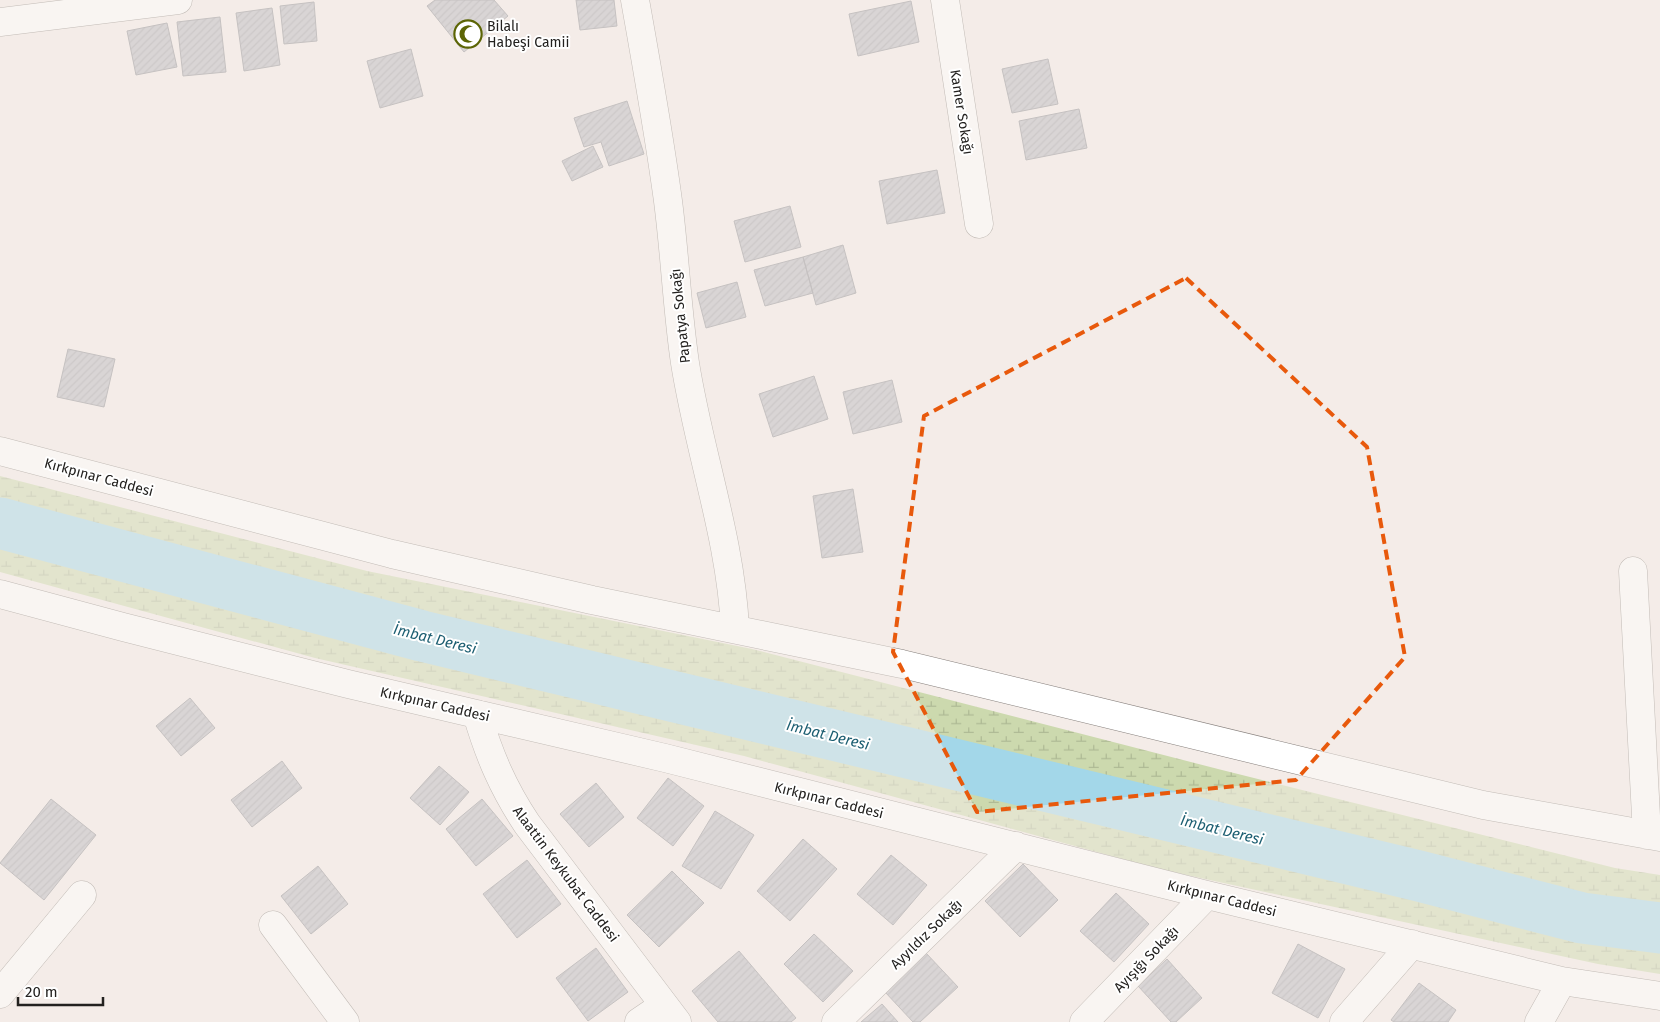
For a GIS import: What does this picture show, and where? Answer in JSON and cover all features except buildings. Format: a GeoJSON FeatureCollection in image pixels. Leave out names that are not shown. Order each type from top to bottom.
{"type":"FeatureCollection","features":[{"type":"Feature","properties":{"kind":"street"},"geometry":{"type":"LineString","coordinates":[[0,22],[178,0]]}},
{"type":"Feature","properties":{"kind":"street","name":"Papatya Sokağı"},"geometry":{"type":"LineString","coordinates":[[635,0],[668,202],[685,361],[695,419],[728,562],[734,599],[735,629]]}},
{"type":"Feature","properties":{"kind":"street","name":"Kamer Sokağı"},"geometry":{"type":"LineString","coordinates":[[945,0],[979,224]]}},
{"type":"Feature","properties":{"kind":"street","name":"Kırkpınar Caddesi"},"geometry":{"type":"LineString","coordinates":[[0,451],[392,554],[592,600],[902,664],[1483,806],[1653,836]]}},
{"type":"Feature","properties":{"kind":"street"},"geometry":{"type":"LineString","coordinates":[[1632,571],[1653,836]]}},
{"type":"Feature","properties":{"kind":"street","name":"Kırkpınar Caddesi"},"geometry":{"type":"LineString","coordinates":[[0,594],[160,637],[665,758],[1207,895],[1562,981],[1660,996]]}},
{"type":"Feature","properties":{"kind":"street","name":"Alaattin Keykubat Caddesi"},"geometry":{"type":"LineString","coordinates":[[477,714],[487,750],[511,799],[527,824],[670,1013]]}},
{"type":"Feature","properties":{"kind":"street","name":"Ayyıldız Sokağı"},"geometry":{"type":"LineString","coordinates":[[836,1022],[1016,846]]}},
{"type":"Feature","properties":{"kind":"street"},"geometry":{"type":"LineString","coordinates":[[0,994],[82,895]]}},
{"type":"Feature","properties":{"kind":"street","name":"Ayışığı Sokağı"},"geometry":{"type":"LineString","coordinates":[[1084,1022],[1207,895]]}},
{"type":"Feature","properties":{"kind":"street"},"geometry":{"type":"LineString","coordinates":[[273,925],[345,1022]]}},
{"type":"Feature","properties":{"kind":"street"},"geometry":{"type":"LineString","coordinates":[[1344,1022],[1412,944]]}},
{"type":"Feature","properties":{"kind":"street"},"geometry":{"type":"LineString","coordinates":[[1540,1022],[1562,981]]}},
{"type":"Feature","properties":{"kind":"street"},"geometry":{"type":"LineString","coordinates":[[639,1022],[670,1013]]}},
{"type":"Feature","properties":{"kind":"highlighted area"},"geometry":{"type":"Polygon","coordinates":[[[1186,278],[1367,447],[1405,657],[1296,780],[977,812],[893,652],[924,416],[1186,278]]]}},
{"type":"Feature","properties":{"kind":"green space"},"geometry":{"type":"Polygon","coordinates":[[[0,476],[367,571],[752,649],[1218,769],[1615,868],[1660,875],[1660,974],[1598,964],[1159,869],[744,756],[315,658],[0,572],[0,476]]]}},
{"type":"Feature","properties":{"kind":"waterway","name":"İmbat Deresi"},"geometry":{"type":"LineString","coordinates":[[0,523],[422,636],[1419,876],[1582,918],[1660,928]]}},
{"type":"Feature","properties":{"kind":"place","name":"Bilalı Habeşi Camii"},"geometry":{"type":"Point","coordinates":[468,34]}}]}
